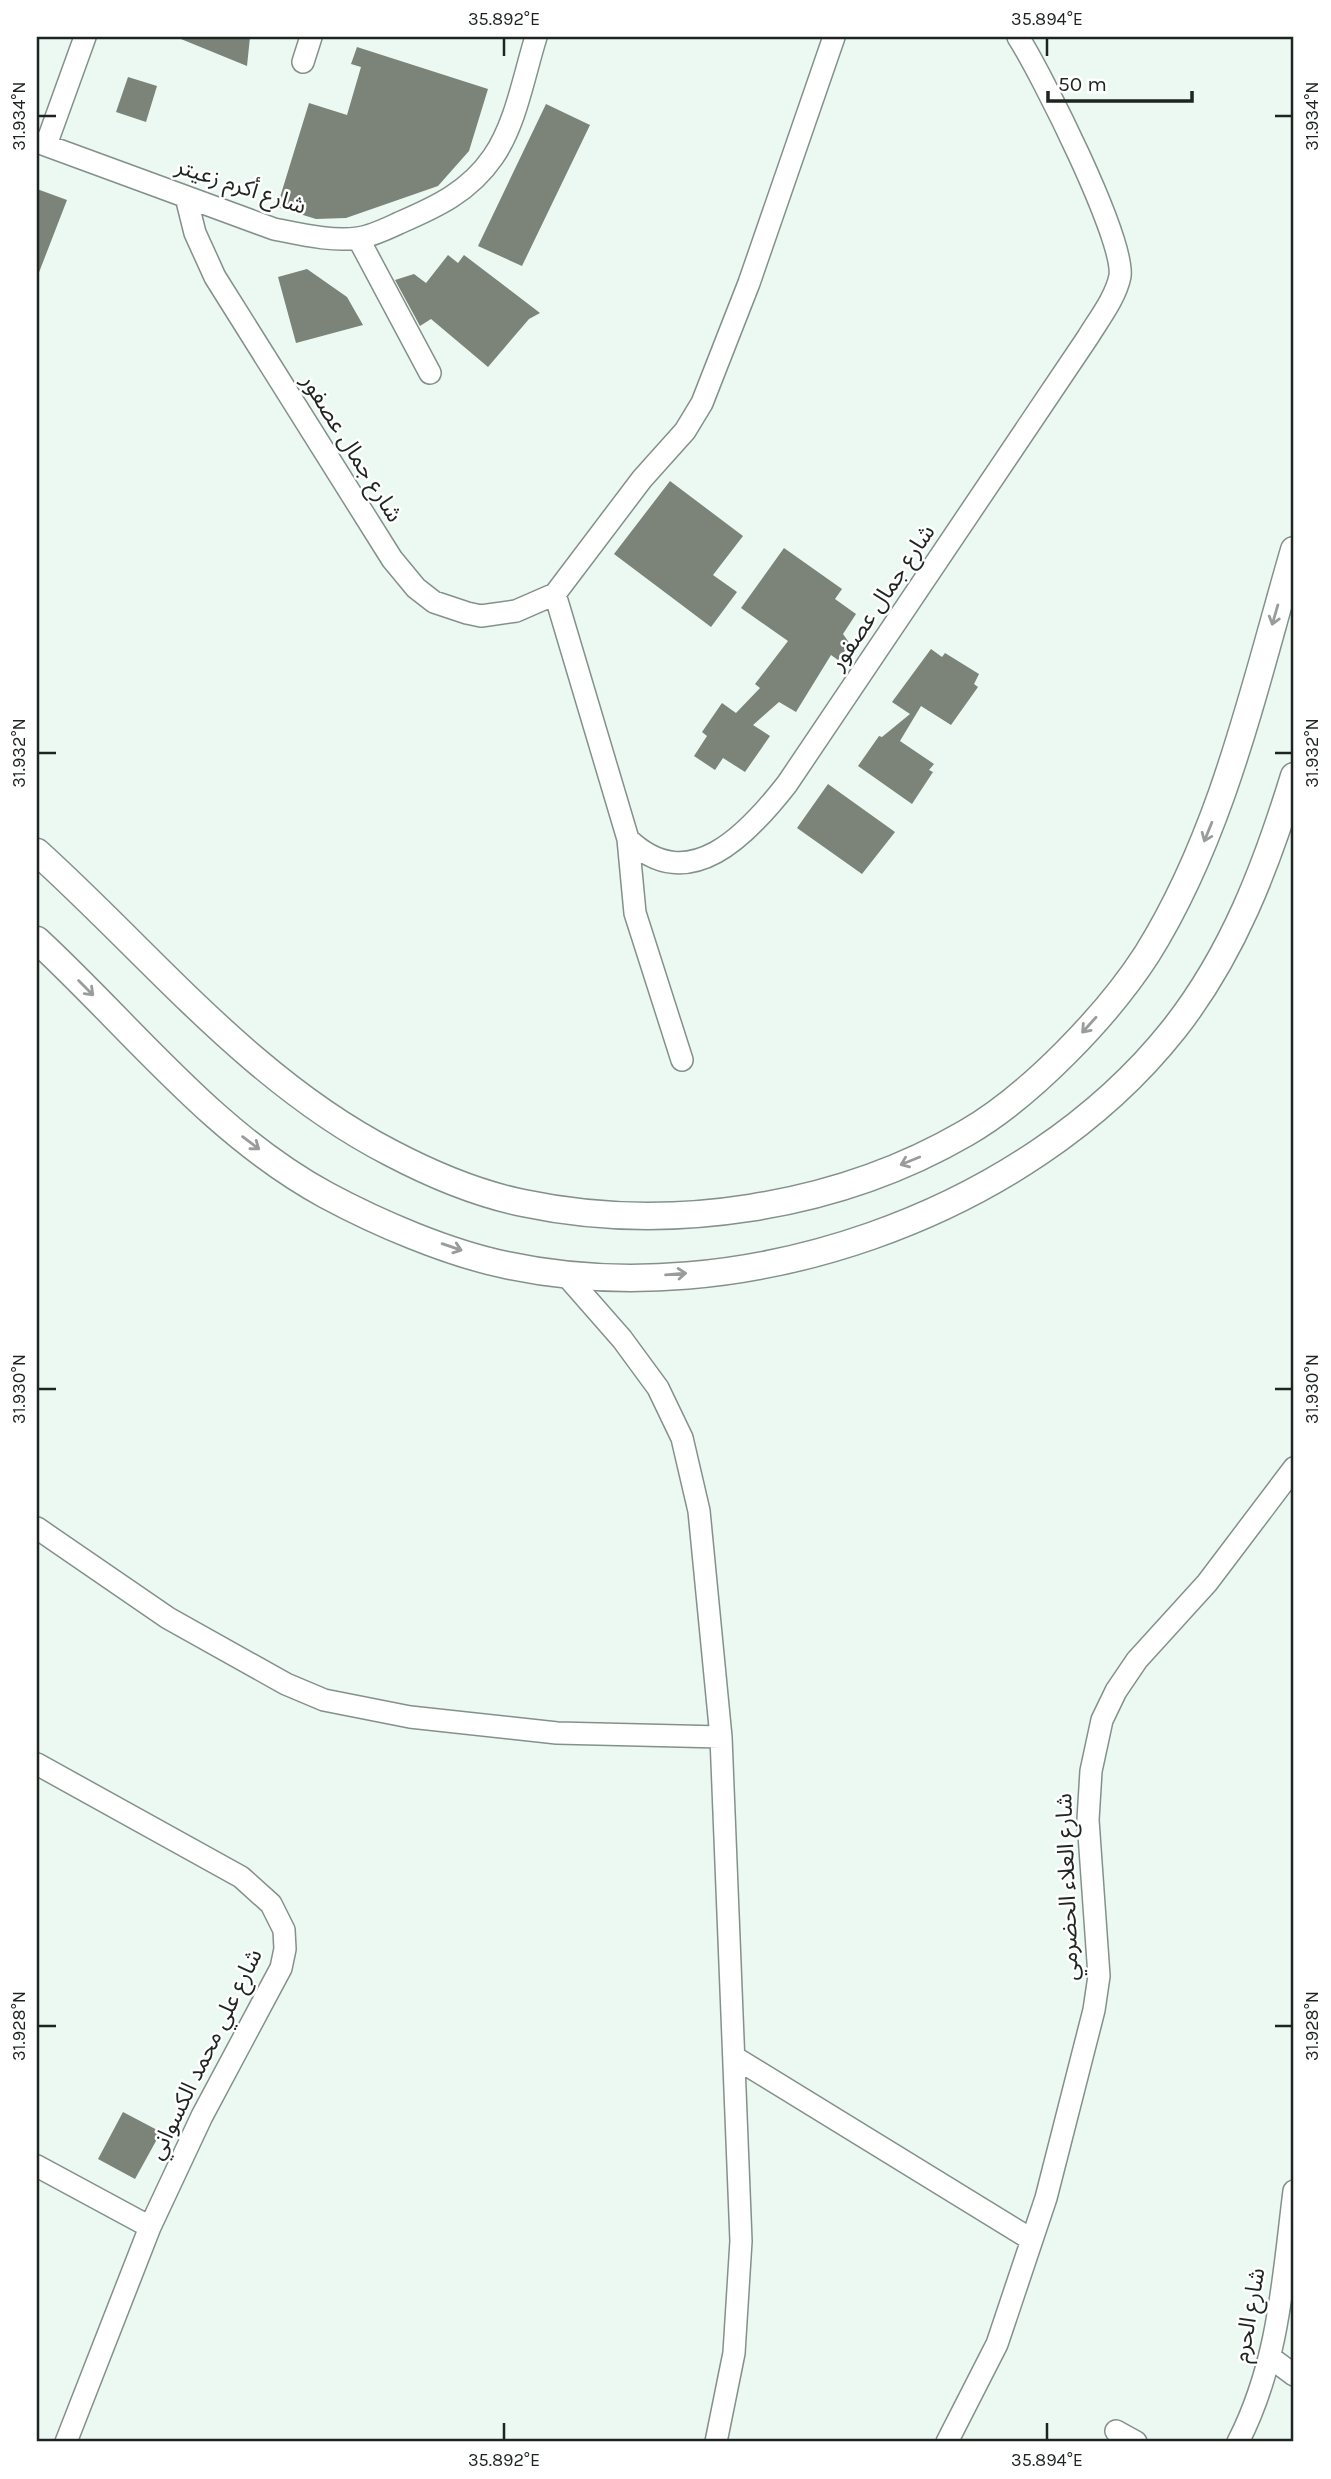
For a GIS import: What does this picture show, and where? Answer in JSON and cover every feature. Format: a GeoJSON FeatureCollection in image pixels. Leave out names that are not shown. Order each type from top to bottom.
{"type":"FeatureCollection","features":[{"type":"Feature","properties":{"kind":"main road"},"geometry":{"type":"LineString","coordinates":[[37,852],[258,1063],[316,1108],[414,1163],[518,1202],[572,1212],[696,1214],[833,1190],[919,1157],[969,1131],[1044,1073],[1127,984],[1149,950],[1194,866],[1215,815],[1294,550]]}},
{"type":"Feature","properties":{"kind":"main road"},"geometry":{"type":"LineString","coordinates":[[37,940],[206,1108],[288,1171],[327,1195],[447,1246],[505,1265],[565,1274],[645,1277],[791,1260],[918,1219],[976,1192],[1041,1151],[1144,1064],[1204,986],[1247,910],[1268,857],[1294,776]]}},
{"type":"Feature","properties":{"kind":"street"},"geometry":{"type":"LineString","coordinates":[[41,143],[85,37]]}},
{"type":"Feature","properties":{"kind":"street"},"geometry":{"type":"LineString","coordinates":[[303,62],[311,37]]}},
{"type":"Feature","properties":{"kind":"street","name":"شارع أكرم زعيتر"},"geometry":{"type":"LineString","coordinates":[[41,143],[274,229],[358,238],[436,208],[456,196],[480,174],[494,155],[513,109],[536,37]]}},
{"type":"Feature","properties":{"kind":"street","name":"شارع جمال عصفور"},"geometry":{"type":"LineString","coordinates":[[186,197],[195,233],[215,277],[382,546],[416,588],[445,607],[481,616],[516,611],[555,594],[642,478],[685,431],[702,403],[749,283],[834,37]]}},
{"type":"Feature","properties":{"kind":"street","name":"شارع جمال عصفور"},"geometry":{"type":"LineString","coordinates":[[628,839],[642,853],[659,861],[681,865],[715,854],[749,828],[770,806],[867,668],[1110,300],[1120,275],[1110,227],[1061,119],[1018,37]]}},
{"type":"Feature","properties":{"kind":"street"},"geometry":{"type":"LineString","coordinates":[[358,238],[430,373]]}},
{"type":"Feature","properties":{"kind":"street"},"geometry":{"type":"LineString","coordinates":[[555,594],[628,839],[635,913],[682,1059]]}},
{"type":"Feature","properties":{"kind":"street"},"geometry":{"type":"LineString","coordinates":[[565,1274],[641,1362],[658,1388],[682,1438],[699,1511],[722,1737],[741,2241],[734,2353],[716,2442]]}},
{"type":"Feature","properties":{"kind":"street","name":"شارع العلاء الحضرمي"},"geometry":{"type":"LineString","coordinates":[[947,2442],[997,2344],[1046,2198],[1094,2010],[1099,1976],[1088,1820],[1091,1771],[1102,1720],[1116,1691],[1137,1660],[1207,1583],[1294,1468]]}},
{"type":"Feature","properties":{"kind":"street"},"geometry":{"type":"LineString","coordinates":[[37,1528],[168,1618],[286,1685],[324,1700],[410,1717],[557,1733],[722,1737]]}},
{"type":"Feature","properties":{"kind":"street","name":"شارع علي محمد الكسواني"},"geometry":{"type":"LineString","coordinates":[[37,1764],[241,1877],[271,1903],[284,1930],[285,1949],[281,1968],[202,2116],[150,2227],[65,2442]]}},
{"type":"Feature","properties":{"kind":"street"},"geometry":{"type":"LineString","coordinates":[[734,2057],[1032,2240]]}},
{"type":"Feature","properties":{"kind":"street"},"geometry":{"type":"LineString","coordinates":[[37,2166],[150,2227]]}},
{"type":"Feature","properties":{"kind":"street","name":"شارع الحرم"},"geometry":{"type":"LineString","coordinates":[[1238,2442],[1254,2411],[1271,2358],[1294,2191]]}},
{"type":"Feature","properties":{"kind":"street"},"geometry":{"type":"LineString","coordinates":[[1271,2358],[1294,2375]]}},
{"type":"Feature","properties":{"kind":"street"},"geometry":{"type":"LineString","coordinates":[[1116,2431],[1136,2442]]}},
{"type":"Feature","properties":{"kind":"building"},"geometry":{"type":"Polygon","coordinates":[[[176,37],[250,37],[247,66],[176,37]]]}},
{"type":"Feature","properties":{"kind":"building"},"geometry":{"type":"Polygon","coordinates":[[[357,47],[488,89],[469,151],[438,186],[346,218],[316,219],[277,207],[309,103],[347,115],[361,67],[351,64],[357,47]]]}},
{"type":"Feature","properties":{"kind":"building"},"geometry":{"type":"Polygon","coordinates":[[[128,77],[157,86],[146,122],[116,112],[128,77]]]}},
{"type":"Feature","properties":{"kind":"building"},"geometry":{"type":"Polygon","coordinates":[[[546,104],[590,125],[522,266],[478,246],[546,104]]]}},
{"type":"Feature","properties":{"kind":"building"},"geometry":{"type":"Polygon","coordinates":[[[37,189],[67,200],[38,275],[37,275],[37,189]]]}},
{"type":"Feature","properties":{"kind":"building"},"geometry":{"type":"Polygon","coordinates":[[[448,255],[458,263],[464,255],[540,313],[529,319],[488,367],[431,319],[420,326],[395,280],[414,274],[426,283],[448,255]]]}},
{"type":"Feature","properties":{"kind":"building"},"geometry":{"type":"Polygon","coordinates":[[[307,269],[347,297],[363,325],[296,343],[278,277],[307,269]]]}},
{"type":"Feature","properties":{"kind":"building"},"geometry":{"type":"Polygon","coordinates":[[[670,481],[743,536],[713,575],[737,592],[711,627],[614,554],[670,481]]]}},
{"type":"Feature","properties":{"kind":"building"},"geometry":{"type":"Polygon","coordinates":[[[784,548],[842,589],[835,599],[856,614],[843,634],[850,644],[838,660],[831,655],[796,712],[779,702],[753,725],[770,736],[745,772],[723,758],[715,770],[694,756],[707,736],[702,732],[722,703],[736,713],[760,688],[755,684],[788,641],[741,608],[784,548]]]}},
{"type":"Feature","properties":{"kind":"building"},"geometry":{"type":"Polygon","coordinates":[[[931,649],[942,657],[945,653],[979,674],[974,684],[978,687],[951,725],[921,706],[900,741],[934,764],[929,770],[933,772],[912,804],[858,766],[879,736],[882,737],[910,714],[892,702],[931,649]]]}},
{"type":"Feature","properties":{"kind":"building"},"geometry":{"type":"Polygon","coordinates":[[[828,784],[895,832],[862,874],[797,828],[828,784]]]}},
{"type":"Feature","properties":{"kind":"building"},"geometry":{"type":"Polygon","coordinates":[[[123,2112],[161,2132],[135,2179],[98,2159],[123,2112]]]}}]}
